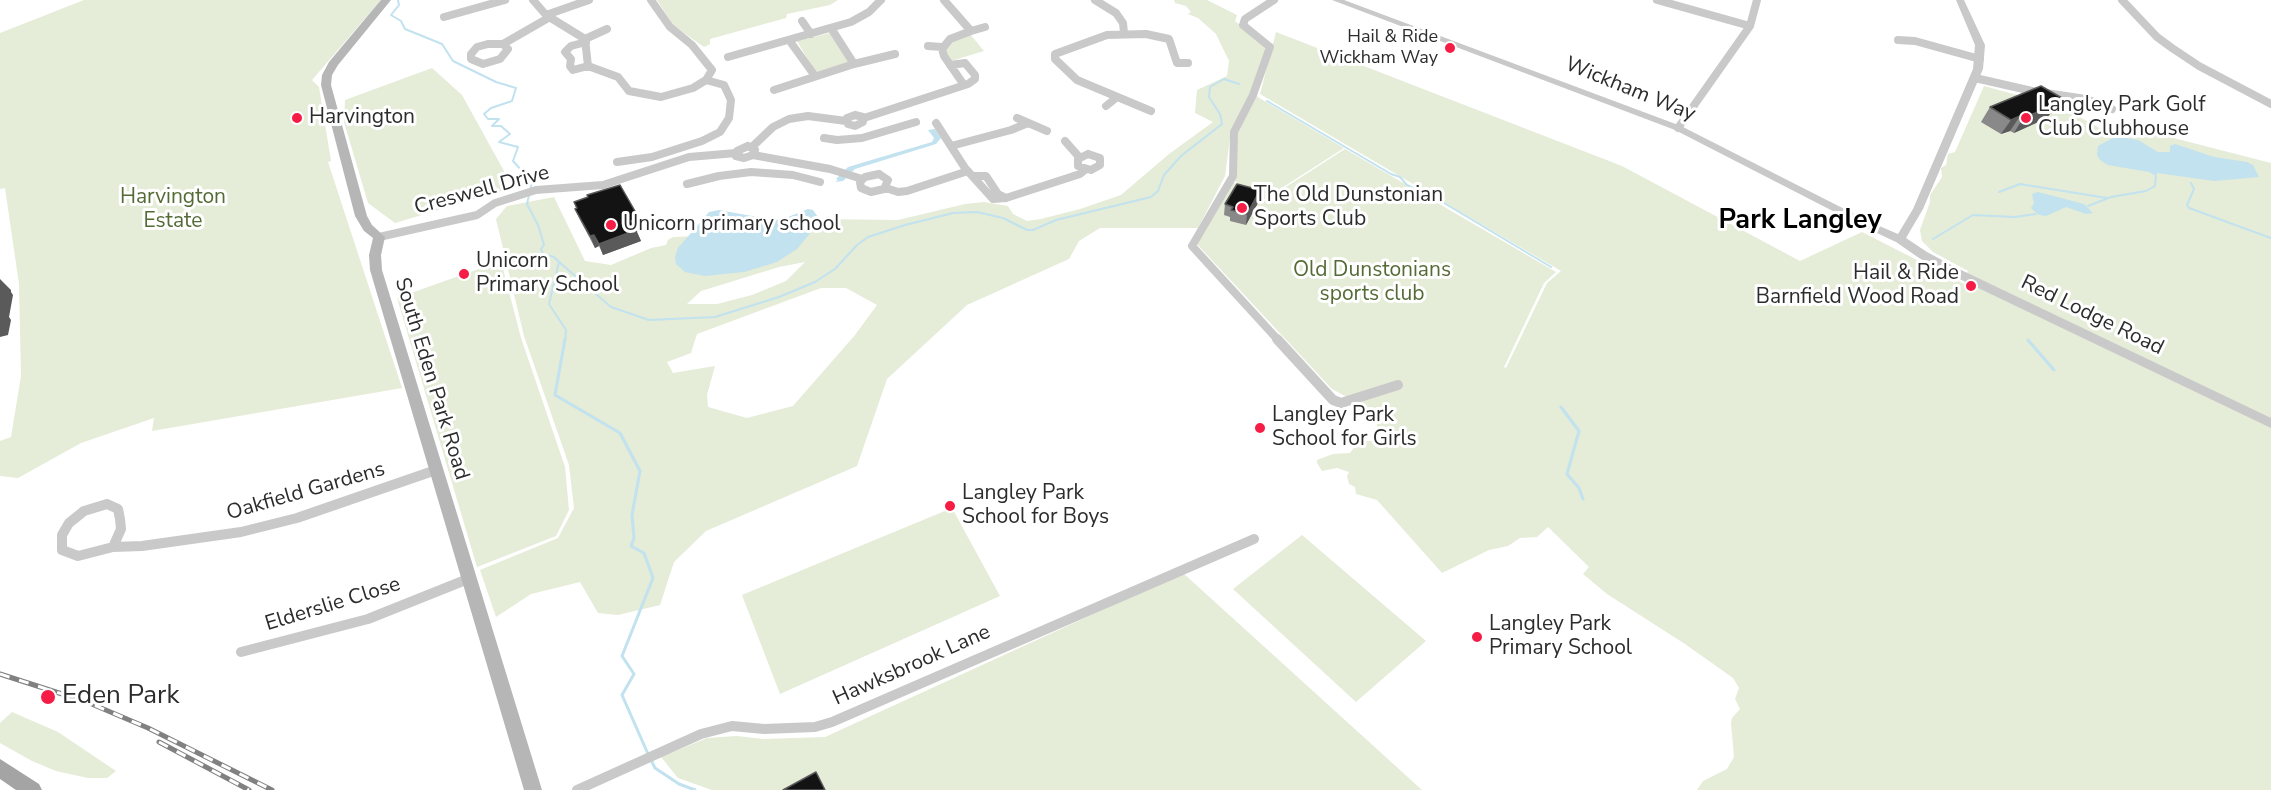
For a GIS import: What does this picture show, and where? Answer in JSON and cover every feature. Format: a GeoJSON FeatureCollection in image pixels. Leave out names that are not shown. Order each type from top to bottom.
{"type":"FeatureCollection","features":[{"type":"Feature","properties":{"kind":"main road"},"geometry":{"type":"LineString","coordinates":[[379,237],[368,228],[361,216],[326,85],[327,75],[333,64],[386,0]]}},
{"type":"Feature","properties":{"kind":"main road","name":"South Eden Park Road"},"geometry":{"type":"LineString","coordinates":[[379,237],[375,255],[376,270],[532,790]]}},
{"type":"Feature","properties":{"kind":"main road"},"geometry":{"type":"LineString","coordinates":[[0,768],[32,790]]}},
{"type":"Feature","properties":{"kind":"street"},"geometry":{"type":"LineString","coordinates":[[444,16],[478,3],[505,0]]}},
{"type":"Feature","properties":{"kind":"street"},"geometry":{"type":"LineString","coordinates":[[533,0],[548,16],[585,41],[588,66]]}},
{"type":"Feature","properties":{"kind":"street"},"geometry":{"type":"LineString","coordinates":[[503,44],[507,49],[500,59],[483,64],[471,59],[471,54],[477,47],[503,44],[548,16],[589,0]]}},
{"type":"Feature","properties":{"kind":"street"},"geometry":{"type":"LineString","coordinates":[[608,29],[568,48],[565,52],[570,57],[573,70],[588,66],[618,76],[629,91],[651,97],[672,94],[706,80],[712,70],[692,45],[670,27],[651,0]]}},
{"type":"Feature","properties":{"kind":"street"},"geometry":{"type":"LineString","coordinates":[[728,57],[831,28],[865,15],[881,0]]}},
{"type":"Feature","properties":{"kind":"street"},"geometry":{"type":"LineString","coordinates":[[944,0],[971,31]]}},
{"type":"Feature","properties":{"kind":"street"},"geometry":{"type":"LineString","coordinates":[[1095,0],[1116,13],[1123,23],[1124,33]]}},
{"type":"Feature","properties":{"kind":"street"},"geometry":{"type":"LineString","coordinates":[[1274,0],[1245,19],[1243,26],[1270,47],[1253,95],[1234,132],[1233,176],[1192,246],[1333,400],[1341,402],[1398,386]]}},
{"type":"Feature","properties":{"kind":"street","name":"Wickham Way"},"geometry":{"type":"LineString","coordinates":[[1336,0],[1678,128],[1900,239]]}},
{"type":"Feature","properties":{"kind":"street"},"geometry":{"type":"LineString","coordinates":[[1657,0],[1750,26]]}},
{"type":"Feature","properties":{"kind":"street"},"geometry":{"type":"LineString","coordinates":[[1678,128],[1750,26],[1757,0]]}},
{"type":"Feature","properties":{"kind":"street"},"geometry":{"type":"LineString","coordinates":[[1900,239],[1918,209],[1975,78],[1980,59],[1978,38],[1960,0]]}},
{"type":"Feature","properties":{"kind":"street"},"geometry":{"type":"LineString","coordinates":[[2122,0],[2157,37],[2172,48],[2199,66],[2271,104]]}},
{"type":"Feature","properties":{"kind":"street"},"geometry":{"type":"LineString","coordinates":[[802,21],[811,34]]}},
{"type":"Feature","properties":{"kind":"street"},"geometry":{"type":"LineString","coordinates":[[964,85],[942,54],[942,47],[950,39],[985,27]]}},
{"type":"Feature","properties":{"kind":"street"},"geometry":{"type":"LineString","coordinates":[[831,28],[854,64]]}},
{"type":"Feature","properties":{"kind":"street"},"geometry":{"type":"LineString","coordinates":[[1055,54],[1094,39],[1124,33],[1167,38],[1172,42],[1177,63]]}},
{"type":"Feature","properties":{"kind":"street"},"geometry":{"type":"LineString","coordinates":[[789,40],[815,76]]}},
{"type":"Feature","properties":{"kind":"street"},"geometry":{"type":"LineString","coordinates":[[1899,40],[1916,42],[1980,59]]}},
{"type":"Feature","properties":{"kind":"street"},"geometry":{"type":"LineString","coordinates":[[928,46],[942,47]]}},
{"type":"Feature","properties":{"kind":"street"},"geometry":{"type":"LineString","coordinates":[[1046,49],[1055,54]]}},
{"type":"Feature","properties":{"kind":"street"},"geometry":{"type":"LineString","coordinates":[[774,90],[854,64],[895,54]]}},
{"type":"Feature","properties":{"kind":"street"},"geometry":{"type":"LineString","coordinates":[[1055,54],[1055,59],[1073,78],[1151,111]]}},
{"type":"Feature","properties":{"kind":"street"},"geometry":{"type":"LineString","coordinates":[[846,121],[855,115],[864,118],[973,81],[975,75],[966,63],[949,63]]}},
{"type":"Feature","properties":{"kind":"street"},"geometry":{"type":"LineString","coordinates":[[1168,65],[1188,63]]}},
{"type":"Feature","properties":{"kind":"street"},"geometry":{"type":"LineString","coordinates":[[1975,78],[2032,91],[2086,99],[2112,109]]}},
{"type":"Feature","properties":{"kind":"street"},"geometry":{"type":"LineString","coordinates":[[616,162],[652,157],[702,141],[720,132],[729,118],[732,100],[724,86],[706,80]]}},
{"type":"Feature","properties":{"kind":"street"},"geometry":{"type":"LineString","coordinates":[[1106,106],[1116,98]]}},
{"type":"Feature","properties":{"kind":"street"},"geometry":{"type":"LineString","coordinates":[[742,173],[744,158],[770,129],[789,119],[808,116],[846,121],[855,126],[863,122],[864,118]]}},
{"type":"Feature","properties":{"kind":"street"},"geometry":{"type":"LineString","coordinates":[[1017,118],[1047,131]]}},
{"type":"Feature","properties":{"kind":"street"},"geometry":{"type":"LineString","coordinates":[[824,138],[855,139],[916,122]]}},
{"type":"Feature","properties":{"kind":"street"},"geometry":{"type":"LineString","coordinates":[[936,123],[990,198],[1006,198],[1077,175],[1085,170],[1098,167],[1101,160],[1092,155],[1080,158]]}},
{"type":"Feature","properties":{"kind":"street"},"geometry":{"type":"LineString","coordinates":[[951,146],[1028,123]]}},
{"type":"Feature","properties":{"kind":"street"},"geometry":{"type":"LineString","coordinates":[[855,126],[855,139]]}},
{"type":"Feature","properties":{"kind":"street"},"geometry":{"type":"LineString","coordinates":[[1065,141],[1080,158]]}},
{"type":"Feature","properties":{"kind":"street","name":"Creswell Drive"},"geometry":{"type":"LineString","coordinates":[[379,237],[477,215],[495,203],[536,190],[603,185],[699,155],[736,153],[743,147],[752,151]]}},
{"type":"Feature","properties":{"kind":"street"},"geometry":{"type":"LineString","coordinates":[[752,151],[846,173],[862,179],[874,174],[883,175],[888,180],[886,188]]}},
{"type":"Feature","properties":{"kind":"street"},"geometry":{"type":"LineString","coordinates":[[736,153],[738,157],[744,158]]}},
{"type":"Feature","properties":{"kind":"street"},"geometry":{"type":"LineString","coordinates":[[1080,158],[1078,166],[1085,170]]}},
{"type":"Feature","properties":{"kind":"street"},"geometry":{"type":"LineString","coordinates":[[687,184],[742,173],[783,174],[820,182]]}},
{"type":"Feature","properties":{"kind":"street"},"geometry":{"type":"LineString","coordinates":[[862,179],[860,185],[866,192],[886,188],[904,191],[971,173]]}},
{"type":"Feature","properties":{"kind":"street","name":"Red Lodge Road"},"geometry":{"type":"LineString","coordinates":[[1900,239],[1923,255],[1953,270],[2271,423]]}},
{"type":"Feature","properties":{"kind":"street","name":"Oakfield Gardens"},"geometry":{"type":"LineString","coordinates":[[113,547],[121,529],[120,519],[117,509],[107,504],[84,511],[69,523],[62,535],[62,550],[78,556],[113,547],[142,546],[264,528],[436,470]]}},
{"type":"Feature","properties":{"kind":"street","name":"Hawksbrook Lane"},"geometry":{"type":"LineString","coordinates":[[577,790],[700,734],[732,726],[815,727],[832,722],[1254,538]]}},
{"type":"Feature","properties":{"kind":"street","name":"Elderslie Close"},"geometry":{"type":"LineString","coordinates":[[241,652],[368,619],[468,579]]}},
{"type":"Feature","properties":{"kind":"green space","name":"Harvington Estate"},"geometry":{"type":"Polygon","coordinates":[[[84,0],[381,0],[312,80],[319,87],[331,161],[328,162],[402,388],[152,431],[154,418],[81,443],[18,478],[0,476],[0,441],[11,437],[21,376],[19,284],[5,188],[0,189],[0,33],[84,0]]]}},
{"type":"Feature","properties":{"kind":"green space"},"geometry":{"type":"Polygon","coordinates":[[[657,0],[838,0],[830,5],[787,14],[786,18],[710,39],[710,44],[704,47],[674,26],[657,0]]]}},
{"type":"Feature","properties":{"kind":"green space"},"geometry":{"type":"Polygon","coordinates":[[[1174,0],[1207,0],[1237,15],[1235,21],[1268,48],[1250,95],[1231,130],[1225,176],[1198,228],[1100,228],[1079,241],[1069,259],[967,305],[887,379],[857,466],[706,531],[674,562],[660,605],[618,615],[598,613],[580,582],[531,594],[496,617],[480,570],[558,538],[574,508],[569,465],[524,336],[496,219],[507,206],[554,197],[585,261],[611,265],[651,248],[666,245],[673,237],[809,232],[818,219],[898,220],[965,204],[984,202],[1008,206],[1013,214],[1027,221],[1080,209],[1121,195],[1169,154],[1213,122],[1195,113],[1197,90],[1227,76],[1229,61],[1216,34],[1198,18],[1188,14],[1191,12],[1186,6],[1175,3],[1174,0]],[[805,262],[779,267],[701,291],[687,304],[717,304],[752,295],[786,281],[805,262]],[[821,288],[697,334],[691,353],[667,362],[673,373],[715,366],[707,395],[708,407],[747,418],[793,406],[855,335],[877,305],[846,288],[821,288]]]}},
{"type":"Feature","properties":{"kind":"green space","name":"Old Dunstonians sports club"},"geometry":{"type":"Polygon","coordinates":[[[1276,32],[1622,166],[1800,261],[1862,232],[1964,284],[1968,271],[1933,252],[1922,241],[1920,230],[1930,202],[1930,195],[1942,177],[1941,168],[1946,165],[1948,154],[1955,152],[1984,86],[2061,107],[2107,132],[2158,134],[2271,163],[2271,790],[1697,790],[1703,781],[1727,769],[1734,757],[1731,723],[1732,718],[1740,709],[1735,699],[1739,688],[1733,678],[1607,594],[1583,574],[1589,567],[1548,527],[1537,537],[1520,538],[1508,546],[1489,550],[1442,573],[1377,500],[1356,494],[1355,487],[1349,484],[1347,476],[1349,472],[1337,468],[1322,471],[1317,463],[1317,460],[1333,454],[1350,453],[1355,446],[1366,441],[1373,441],[1372,436],[1377,429],[1377,422],[1366,418],[1358,410],[1354,396],[1345,396],[1332,389],[1195,242],[1232,181],[1264,201],[1345,149],[1556,272],[1544,283],[1504,367],[1506,368],[1547,283],[1561,271],[1260,94],[1276,32]]]}},
{"type":"Feature","properties":{"kind":"green space"},"geometry":{"type":"Polygon","coordinates":[[[830,33],[849,63],[817,72],[797,41],[830,33]]]}},
{"type":"Feature","properties":{"kind":"green space"},"geometry":{"type":"Polygon","coordinates":[[[970,34],[984,51],[951,61],[946,55],[945,48],[948,44],[970,34]]]}},
{"type":"Feature","properties":{"kind":"green space"},"geometry":{"type":"Polygon","coordinates":[[[432,68],[462,95],[504,171],[502,191],[395,223],[368,203],[344,122],[345,100],[432,68]]]}},
{"type":"Feature","properties":{"kind":"green space"},"geometry":{"type":"Polygon","coordinates":[[[1256,96],[1344,148],[1263,200],[1233,180],[1237,131],[1256,96]]]}},
{"type":"Feature","properties":{"kind":"green space"},"geometry":{"type":"Polygon","coordinates":[[[501,261],[521,338],[565,467],[569,510],[556,536],[477,567],[397,298],[501,261]]]}},
{"type":"Feature","properties":{"kind":"green space"},"geometry":{"type":"Polygon","coordinates":[[[952,508],[1000,596],[780,694],[742,595],[952,508]]]}},
{"type":"Feature","properties":{"kind":"green space"},"geometry":{"type":"Polygon","coordinates":[[[1302,535],[1426,641],[1356,702],[1233,589],[1302,535]]]}},
{"type":"Feature","properties":{"kind":"green space"},"geometry":{"type":"Polygon","coordinates":[[[1183,573],[1422,790],[712,790],[678,778],[661,757],[707,738],[825,737],[1183,573]]]}},
{"type":"Feature","properties":{"kind":"green space"},"geometry":{"type":"Polygon","coordinates":[[[12,712],[58,732],[116,771],[107,778],[88,778],[56,771],[0,743],[0,723],[12,712]]]}},
{"type":"Feature","properties":{"kind":"water"},"geometry":{"type":"Polygon","coordinates":[[[935,129],[941,138],[936,144],[855,169],[843,181],[835,182],[848,167],[932,142],[934,138],[928,130],[935,129]]]}},
{"type":"Feature","properties":{"kind":"water"},"geometry":{"type":"Polygon","coordinates":[[[2119,137],[2138,140],[2158,152],[2170,152],[2170,146],[2175,144],[2214,157],[2247,162],[2253,165],[2259,177],[2214,181],[2157,173],[2156,176],[2149,172],[2108,165],[2097,155],[2098,146],[2119,137]]]}},
{"type":"Feature","properties":{"kind":"water"},"geometry":{"type":"Polygon","coordinates":[[[2038,192],[2084,204],[2093,213],[2086,214],[2066,207],[2046,216],[2039,215],[2031,208],[2034,203],[2032,194],[2038,192]]]}},
{"type":"Feature","properties":{"kind":"water"},"geometry":{"type":"Polygon","coordinates":[[[808,209],[813,210],[818,217],[811,232],[797,249],[777,262],[744,272],[705,276],[685,272],[676,264],[675,257],[678,248],[709,212],[719,210],[774,220],[783,219],[808,209]]]}},
{"type":"Feature","properties":{"kind":"building"},"geometry":{"type":"Polygon","coordinates":[[[2041,86],[2062,98],[2054,102],[2057,104],[2023,118],[2020,116],[2011,120],[1990,107],[2041,86]]]}},
{"type":"Feature","properties":{"kind":"building"},"geometry":{"type":"Polygon","coordinates":[[[1237,184],[1260,190],[1247,214],[1231,210],[1233,207],[1225,204],[1237,184]]]}},
{"type":"Feature","properties":{"kind":"building","name":"Unicorn primary school"},"geometry":{"type":"Polygon","coordinates":[[[620,185],[639,218],[631,221],[636,230],[599,244],[594,235],[590,236],[575,209],[577,208],[574,202],[588,197],[587,195],[620,185]]]}},
{"type":"Feature","properties":{"kind":"building"},"geometry":{"type":"Polygon","coordinates":[[[816,772],[825,790],[783,790],[816,772]]]}},
{"type":"Feature","properties":{"kind":"waterway"},"geometry":{"type":"LineString","coordinates":[[398,0],[399,5],[391,15],[401,21],[405,29],[442,44],[453,61],[496,82],[516,88],[512,101],[491,108],[484,114],[488,119],[499,119],[492,126],[501,126],[510,134],[499,142],[518,147],[513,161],[532,182],[527,204],[538,225],[544,245],[541,249],[543,254],[554,257],[559,262]]}},
{"type":"Feature","properties":{"kind":"waterway"},"geometry":{"type":"LineString","coordinates":[[559,262],[611,307],[649,320],[715,317],[779,297],[815,282],[835,269],[857,245],[868,237],[905,225],[953,213],[977,212],[1003,218],[1027,230],[1033,230],[1056,220],[1151,197],[1158,191],[1164,175],[1181,156],[1222,124],[1220,114],[1209,97],[1210,87],[1224,79],[1239,84]]}},
{"type":"Feature","properties":{"kind":"waterway"},"geometry":{"type":"LineString","coordinates":[[1267,101],[1391,174],[1400,177],[1407,185],[1444,203],[1551,267]]}},
{"type":"Feature","properties":{"kind":"waterway"},"geometry":{"type":"LineString","coordinates":[[2088,206],[2111,197],[2146,191],[2155,186],[2156,176]]}},
{"type":"Feature","properties":{"kind":"waterway"},"geometry":{"type":"LineString","coordinates":[[2191,183],[2194,189],[2187,205],[2189,208],[2271,238]]}},
{"type":"Feature","properties":{"kind":"waterway"},"geometry":{"type":"LineString","coordinates":[[1999,192],[2020,184],[2107,198]]}},
{"type":"Feature","properties":{"kind":"waterway"},"geometry":{"type":"LineString","coordinates":[[1933,239],[1973,215],[2015,217],[2036,214]]}},
{"type":"Feature","properties":{"kind":"waterway"},"geometry":{"type":"LineString","coordinates":[[559,262],[549,304],[566,330],[565,341]]}},
{"type":"Feature","properties":{"kind":"waterway"},"geometry":{"type":"LineString","coordinates":[[565,339],[555,395],[620,433],[640,471],[632,515],[634,538],[631,546],[644,553],[653,578],[622,656],[634,674],[622,695],[648,754]]}},
{"type":"Feature","properties":{"kind":"waterway"},"geometry":{"type":"LineString","coordinates":[[2028,340],[2054,370]]}},
{"type":"Feature","properties":{"kind":"waterway"},"geometry":{"type":"LineString","coordinates":[[1561,407],[1579,431],[1567,474],[1579,488],[1583,499]]}},
{"type":"Feature","properties":{"kind":"waterway"},"geometry":{"type":"LineString","coordinates":[[651,760],[655,768],[679,784],[695,790]]}},
{"type":"Feature","properties":{"kind":"railway"},"geometry":{"type":"LineString","coordinates":[[0,674],[87,702],[148,728],[272,790]]}},
{"type":"Feature","properties":{"kind":"railway"},"geometry":{"type":"LineString","coordinates":[[159,742],[249,790]]}},
{"type":"Feature","properties":{"kind":"place","name":"Hail & Ride Wickham Way"},"geometry":{"type":"Point","coordinates":[1450,48]}},
{"type":"Feature","properties":{"kind":"place","name":"Harvington"},"geometry":{"type":"Point","coordinates":[297,118]}},
{"type":"Feature","properties":{"kind":"place","name":"Langley Park Golf Club Clubhouse"},"geometry":{"type":"Point","coordinates":[2026,118]}},
{"type":"Feature","properties":{"kind":"place","name":"The Old Dunstonian Sports Club"},"geometry":{"type":"Point","coordinates":[1242,208]}},
{"type":"Feature","properties":{"kind":"place","name":"Unicorn primary school"},"geometry":{"type":"Point","coordinates":[611,225]}},
{"type":"Feature","properties":{"kind":"place","name":"Unicorn Primary School"},"geometry":{"type":"Point","coordinates":[464,274]}},
{"type":"Feature","properties":{"kind":"place","name":"Hail & Ride Barnfield Wood Road"},"geometry":{"type":"Point","coordinates":[1971,286]}},
{"type":"Feature","properties":{"kind":"place","name":"Langley Park School for Girls"},"geometry":{"type":"Point","coordinates":[1260,428]}},
{"type":"Feature","properties":{"kind":"place","name":"Langley Park School for Boys"},"geometry":{"type":"Point","coordinates":[950,506]}},
{"type":"Feature","properties":{"kind":"place","name":"Langley Park Primary School"},"geometry":{"type":"Point","coordinates":[1477,637]}},
{"type":"Feature","properties":{"kind":"place","name":"Eden Park"},"geometry":{"type":"Point","coordinates":[48,697]}},
{"type":"Feature","properties":{"kind":"district","name":"Park Langley"},"geometry":{"type":"Point","coordinates":[1800,221]}}]}
